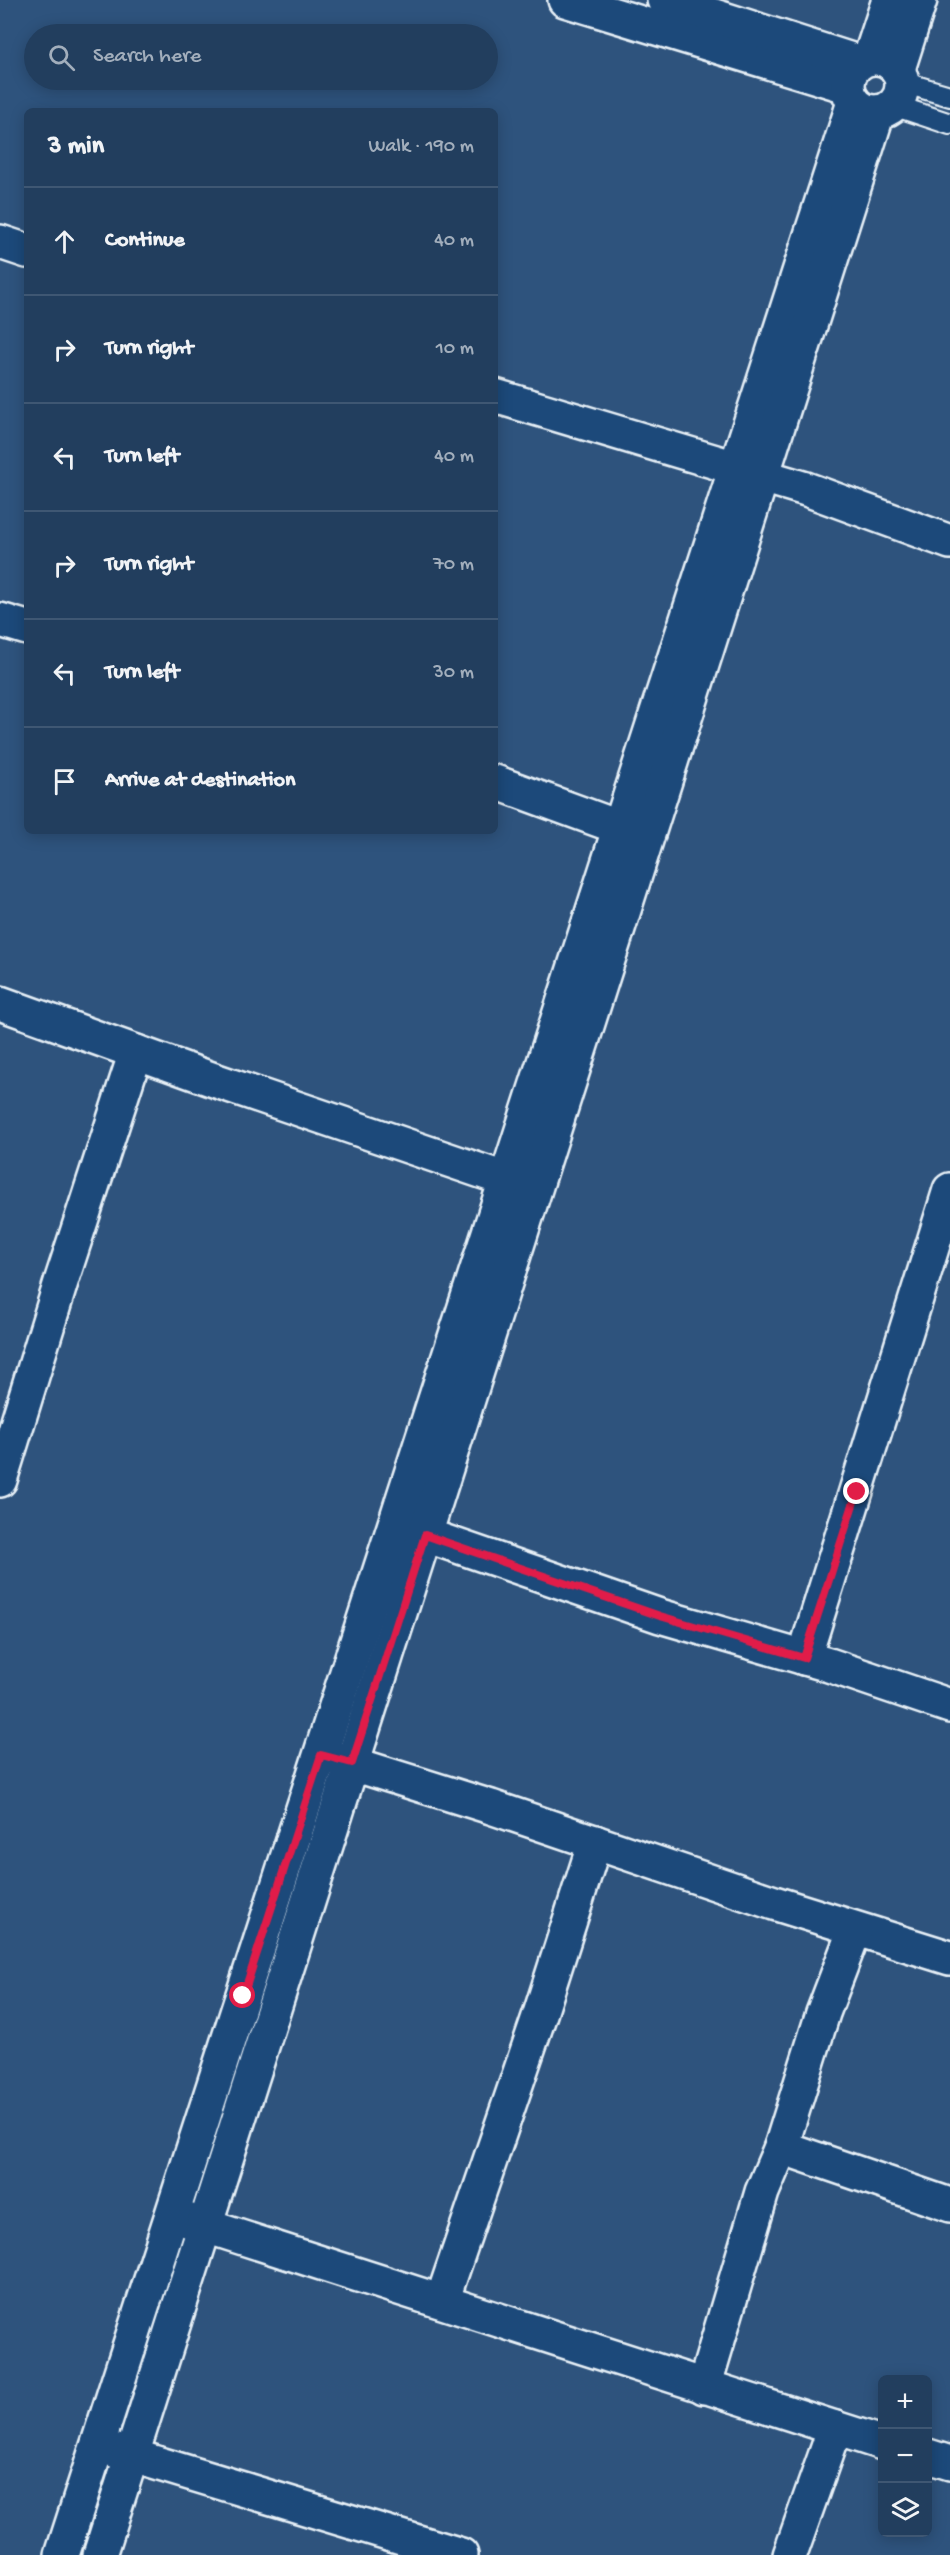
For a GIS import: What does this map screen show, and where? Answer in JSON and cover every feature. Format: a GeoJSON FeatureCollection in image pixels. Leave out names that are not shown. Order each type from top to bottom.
{"type":"FeatureCollection","features":[{"type":"Feature","properties":{"kind":"street"},"geometry":{"type":"LineString","coordinates":[[565,0],[875,85]]}},
{"type":"Feature","properties":{"kind":"street"},"geometry":{"type":"LineString","coordinates":[[664,0],[875,85]]}},
{"type":"Feature","properties":{"kind":"street"},"geometry":{"type":"LineString","coordinates":[[62,2555],[321,1755],[410,1530],[875,85],[889,0]]}},
{"type":"Feature","properties":{"kind":"street"},"geometry":{"type":"LineString","coordinates":[[875,85],[920,0]]}},
{"type":"Feature","properties":{"kind":"street"},"geometry":{"type":"LineString","coordinates":[[0,242],[24,250]]}},
{"type":"Feature","properties":{"kind":"street"},"geometry":{"type":"LineString","coordinates":[[498,397],[806,489],[950,542]]}},
{"type":"Feature","properties":{"kind":"street"},"geometry":{"type":"LineString","coordinates":[[0,620],[24,627]]}},
{"type":"Feature","properties":{"kind":"street"},"geometry":{"type":"LineString","coordinates":[[498,783],[633,832]]}},
{"type":"Feature","properties":{"kind":"street"},"geometry":{"type":"LineString","coordinates":[[0,1003],[521,1184]]}},
{"type":"Feature","properties":{"kind":"street"},"geometry":{"type":"LineString","coordinates":[[0,1480],[61,1282],[136,1052]]}},
{"type":"Feature","properties":{"kind":"street"},"geometry":{"type":"LineString","coordinates":[[804,1658],[950,1190]]}},
{"type":"Feature","properties":{"kind":"street"},"geometry":{"type":"LineString","coordinates":[[410,1530],[660,1616],[804,1658],[950,1706]]}},
{"type":"Feature","properties":{"kind":"street"},"geometry":{"type":"LineString","coordinates":[[100,2555],[352,1763],[410,1530]]}},
{"type":"Feature","properties":{"kind":"street"},"geometry":{"type":"LineString","coordinates":[[321,1755],[352,1763],[855,1929],[950,1958]]}},
{"type":"Feature","properties":{"kind":"street"},"geometry":{"type":"LineString","coordinates":[[442,2301],[527,2053],[595,1842]]}},
{"type":"Feature","properties":{"kind":"street"},"geometry":{"type":"LineString","coordinates":[[704,2387],[762,2192],[781,2148],[824,2013],[855,1929]]}},
{"type":"Feature","properties":{"kind":"street"},"geometry":{"type":"LineString","coordinates":[[781,2148],[950,2205]]}},
{"type":"Feature","properties":{"kind":"street"},"geometry":{"type":"LineString","coordinates":[[172,2215],[878,2442]]}},
{"type":"Feature","properties":{"kind":"street"},"geometry":{"type":"LineString","coordinates":[[790,2555],[835,2428]]}},
{"type":"Feature","properties":{"kind":"street"},"geometry":{"type":"LineString","coordinates":[[98,2445],[461,2555]]}},
{"type":"Feature","properties":{"kind":"street"},"geometry":{"type":"LineString","coordinates":[[932,2458],[950,2463]]}},
{"type":"Feature","properties":{"kind":"lane"},"geometry":{"type":"LineString","coordinates":[[875,85],[950,96]]}},
{"type":"Feature","properties":{"kind":"lane"},"geometry":{"type":"LineString","coordinates":[[875,85],[950,124]]}},
{"type":"Feature","properties":{"kind":"route"},"geometry":{"type":"LineString","coordinates":[[243,1996],[321,1755],[352,1763],[425,1535],[660,1616],[804,1658],[857,1492]]}}]}
